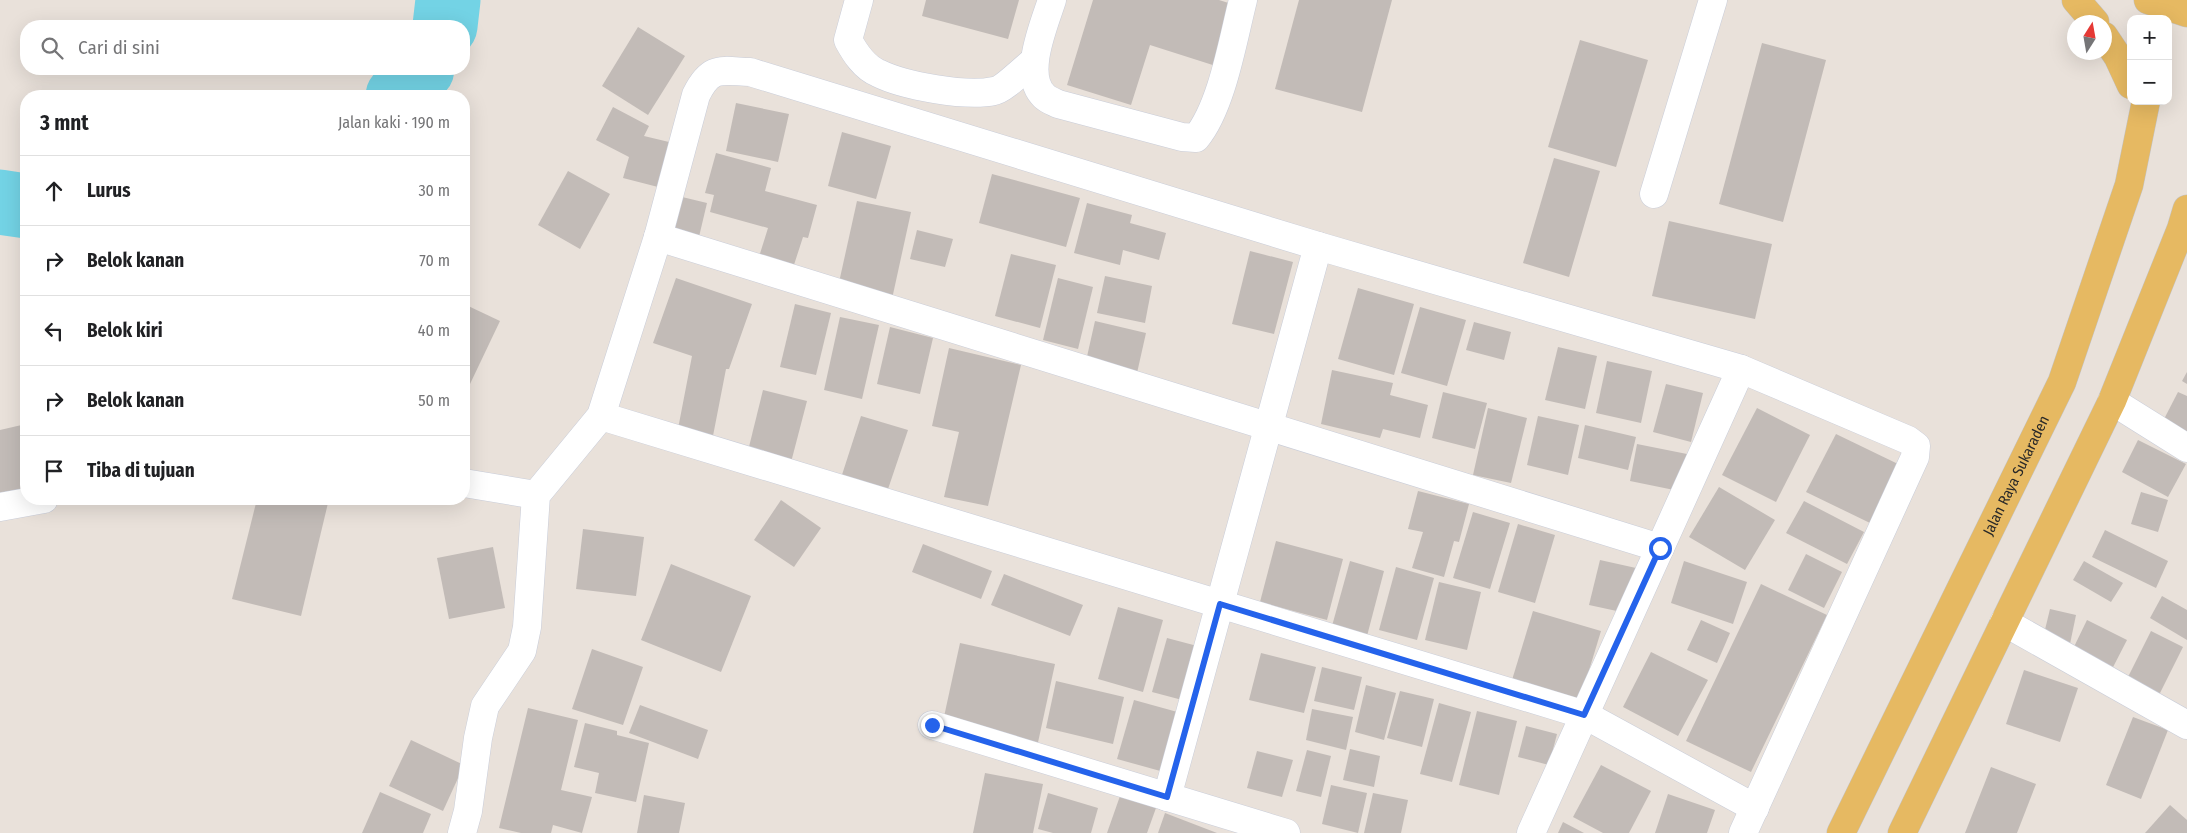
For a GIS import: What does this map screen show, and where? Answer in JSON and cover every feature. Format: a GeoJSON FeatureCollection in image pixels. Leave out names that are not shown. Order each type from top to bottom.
{"type":"FeatureCollection","features":[{"type":"Feature","properties":{"kind":"main road"},"geometry":{"type":"LineString","coordinates":[[2076,0],[2089,15]]}},
{"type":"Feature","properties":{"kind":"main road"},"geometry":{"type":"LineString","coordinates":[[2112,48],[2127,76]]}},
{"type":"Feature","properties":{"kind":"main road","name":"Jalan Raya Sukaraden"},"geometry":{"type":"LineString","coordinates":[[1841,833],[2062,382],[2129,185],[2143,105]]}},
{"type":"Feature","properties":{"kind":"main road"},"geometry":{"type":"LineString","coordinates":[[1902,833],[2112,401],[2186,218]]}},
{"type":"Feature","properties":{"kind":"street"},"geometry":{"type":"LineString","coordinates":[[858,0],[848,40],[856,56],[877,73],[915,86],[956,92],[996,91],[1034,61]]}},
{"type":"Feature","properties":{"kind":"street"},"geometry":{"type":"LineString","coordinates":[[1052,0],[1034,61],[1036,82],[1044,96],[1058,104],[1182,137],[1196,138],[1203,129],[1225,74],[1243,0]]}},
{"type":"Feature","properties":{"kind":"street"},"geometry":{"type":"LineString","coordinates":[[1654,194],[1713,0]]}},
{"type":"Feature","properties":{"kind":"street"},"geometry":{"type":"LineString","coordinates":[[462,833],[468,811],[478,738],[485,706],[522,651],[527,627],[536,496],[601,416],[658,237],[696,95],[704,78],[720,71],[750,72],[1318,246],[1740,369],[1908,440],[1916,446],[1916,457],[1742,833]]}},
{"type":"Feature","properties":{"kind":"street"},"geometry":{"type":"LineString","coordinates":[[658,237],[1660,548]]}},
{"type":"Feature","properties":{"kind":"street"},"geometry":{"type":"LineString","coordinates":[[1167,797],[1318,246]]}},
{"type":"Feature","properties":{"kind":"street"},"geometry":{"type":"LineString","coordinates":[[1531,833],[1740,369]]}},
{"type":"Feature","properties":{"kind":"street"},"geometry":{"type":"LineString","coordinates":[[2112,401],[2187,448]]}},
{"type":"Feature","properties":{"kind":"street"},"geometry":{"type":"LineString","coordinates":[[601,416],[1584,715],[1755,808]]}},
{"type":"Feature","properties":{"kind":"street"},"geometry":{"type":"LineString","coordinates":[[470,483],[536,496]]}},
{"type":"Feature","properties":{"kind":"street"},"geometry":{"type":"LineString","coordinates":[[0,507],[20,503]]}},
{"type":"Feature","properties":{"kind":"street"},"geometry":{"type":"LineString","coordinates":[[2004,622],[2187,725]]}},
{"type":"Feature","properties":{"kind":"street"},"geometry":{"type":"LineString","coordinates":[[932,725],[1286,833]]}},
{"type":"Feature","properties":{"kind":"building"},"geometry":{"type":"Polygon","coordinates":[[[926,0],[1019,0],[1008,39],[922,16],[926,0]]]}},
{"type":"Feature","properties":{"kind":"building"},"geometry":{"type":"Polygon","coordinates":[[[1093,0],[1219,0],[1238,6],[1219,67],[1150,45],[1131,105],[1067,85],[1093,0]]]}},
{"type":"Feature","properties":{"kind":"building"},"geometry":{"type":"Polygon","coordinates":[[[1299,0],[1392,0],[1362,112],[1275,89],[1299,0]]]}},
{"type":"Feature","properties":{"kind":"building"},"geometry":{"type":"Polygon","coordinates":[[[638,27],[685,56],[648,115],[602,86],[638,27]]]}},
{"type":"Feature","properties":{"kind":"building"},"geometry":{"type":"Polygon","coordinates":[[[1580,40],[1648,60],[1616,167],[1548,147],[1580,40]]]}},
{"type":"Feature","properties":{"kind":"building"},"geometry":{"type":"Polygon","coordinates":[[[1762,43],[1826,60],[1783,222],[1719,204],[1762,43]]]}},
{"type":"Feature","properties":{"kind":"building"},"geometry":{"type":"Polygon","coordinates":[[[736,103],[789,114],[778,162],[726,151],[736,103]]]}},
{"type":"Feature","properties":{"kind":"building"},"geometry":{"type":"Polygon","coordinates":[[[613,107],[649,126],[644,136],[669,142],[658,187],[623,178],[629,157],[596,140],[613,107]]]}},
{"type":"Feature","properties":{"kind":"building"},"geometry":{"type":"Polygon","coordinates":[[[842,132],[891,146],[876,199],[828,186],[842,132]]]}},
{"type":"Feature","properties":{"kind":"building"},"geometry":{"type":"Polygon","coordinates":[[[716,153],[771,168],[765,191],[817,205],[808,238],[803,237],[792,271],[758,260],[768,228],[710,212],[714,195],[705,193],[716,153]]]}},
{"type":"Feature","properties":{"kind":"building"},"geometry":{"type":"Polygon","coordinates":[[[1554,158],[1600,171],[1569,277],[1523,263],[1554,158]]]}},
{"type":"Feature","properties":{"kind":"building"},"geometry":{"type":"Polygon","coordinates":[[[568,171],[610,194],[580,249],[538,225],[568,171]]]}},
{"type":"Feature","properties":{"kind":"building"},"geometry":{"type":"Polygon","coordinates":[[[992,174],[1080,198],[1066,247],[979,223],[992,174]]]}},
{"type":"Feature","properties":{"kind":"building"},"geometry":{"type":"Polygon","coordinates":[[[678,196],[707,203],[698,241],[669,234],[678,196]]]}},
{"type":"Feature","properties":{"kind":"building"},"geometry":{"type":"Polygon","coordinates":[[[857,201],[911,212],[892,299],[838,287],[857,201]]]}},
{"type":"Feature","properties":{"kind":"building"},"geometry":{"type":"Polygon","coordinates":[[[1087,203],[1132,215],[1130,223],[1166,233],[1159,260],[1123,250],[1120,265],[1074,253],[1087,203]]]}},
{"type":"Feature","properties":{"kind":"building"},"geometry":{"type":"Polygon","coordinates":[[[1669,221],[1772,244],[1755,319],[1652,296],[1669,221]]]}},
{"type":"Feature","properties":{"kind":"building"},"geometry":{"type":"Polygon","coordinates":[[[917,230],[953,239],[945,267],[910,259],[917,230]]]}},
{"type":"Feature","properties":{"kind":"building"},"geometry":{"type":"Polygon","coordinates":[[[1250,251],[1293,262],[1274,334],[1232,324],[1250,251]]]}},
{"type":"Feature","properties":{"kind":"building"},"geometry":{"type":"Polygon","coordinates":[[[1011,254],[1056,265],[1040,328],[995,316],[1011,254]]]}},
{"type":"Feature","properties":{"kind":"building"},"geometry":{"type":"Polygon","coordinates":[[[1105,276],[1152,286],[1145,323],[1097,313],[1105,276]]]}},
{"type":"Feature","properties":{"kind":"building"},"geometry":{"type":"Polygon","coordinates":[[[676,278],[752,304],[729,369],[726,369],[712,441],[677,434],[692,356],[653,343],[676,278]]]}},
{"type":"Feature","properties":{"kind":"building"},"geometry":{"type":"Polygon","coordinates":[[[1058,278],[1093,287],[1078,349],[1043,340],[1058,278]]]}},
{"type":"Feature","properties":{"kind":"building"},"geometry":{"type":"Polygon","coordinates":[[[1358,288],[1414,304],[1394,375],[1338,359],[1358,288]]]}},
{"type":"Feature","properties":{"kind":"building"},"geometry":{"type":"Polygon","coordinates":[[[795,304],[831,313],[816,375],[780,367],[795,304]]]}},
{"type":"Feature","properties":{"kind":"building"},"geometry":{"type":"Polygon","coordinates":[[[470,307],[500,321],[470,384],[470,307]]]}},
{"type":"Feature","properties":{"kind":"building"},"geometry":{"type":"Polygon","coordinates":[[[1420,307],[1466,320],[1447,386],[1401,373],[1420,307]]]}},
{"type":"Feature","properties":{"kind":"building"},"geometry":{"type":"Polygon","coordinates":[[[840,317],[879,325],[862,399],[824,390],[840,317]]]}},
{"type":"Feature","properties":{"kind":"building"},"geometry":{"type":"Polygon","coordinates":[[[1095,321],[1146,333],[1137,373],[1086,361],[1095,321]]]}},
{"type":"Feature","properties":{"kind":"building"},"geometry":{"type":"Polygon","coordinates":[[[1474,322],[1511,332],[1504,360],[1466,350],[1474,322]]]}},
{"type":"Feature","properties":{"kind":"building"},"geometry":{"type":"Polygon","coordinates":[[[890,327],[933,338],[920,394],[877,384],[890,327]]]}},
{"type":"Feature","properties":{"kind":"building"},"geometry":{"type":"Polygon","coordinates":[[[1558,347],[1597,356],[1585,409],[1545,400],[1558,347]]]}},
{"type":"Feature","properties":{"kind":"building"},"geometry":{"type":"Polygon","coordinates":[[[949,348],[1021,365],[988,506],[944,497],[959,432],[932,426],[949,348]]]}},
{"type":"Feature","properties":{"kind":"building"},"geometry":{"type":"Polygon","coordinates":[[[1607,361],[1652,371],[1641,423],[1596,413],[1607,361]]]}},
{"type":"Feature","properties":{"kind":"building"},"geometry":{"type":"Polygon","coordinates":[[[1332,370],[1393,383],[1390,395],[1428,405],[1420,438],[1383,429],[1380,438],[1321,424],[1332,370]]]}},
{"type":"Feature","properties":{"kind":"building"},"geometry":{"type":"Polygon","coordinates":[[[2187,372],[2187,384],[2182,381],[2187,372]]]}},
{"type":"Feature","properties":{"kind":"building"},"geometry":{"type":"Polygon","coordinates":[[[1666,384],[1703,393],[1691,442],[1653,432],[1666,384]]]}},
{"type":"Feature","properties":{"kind":"building"},"geometry":{"type":"Polygon","coordinates":[[[763,390],[807,401],[789,470],[746,459],[763,390]]]}},
{"type":"Feature","properties":{"kind":"building"},"geometry":{"type":"Polygon","coordinates":[[[1443,392],[1487,403],[1475,449],[1432,438],[1443,392]]]}},
{"type":"Feature","properties":{"kind":"building"},"geometry":{"type":"Polygon","coordinates":[[[2178,392],[2187,396],[2187,436],[2162,423],[2178,392]]]}},
{"type":"Feature","properties":{"kind":"building"},"geometry":{"type":"Polygon","coordinates":[[[1488,408],[1527,418],[1511,483],[1473,475],[1488,408]]]}},
{"type":"Feature","properties":{"kind":"building"},"geometry":{"type":"Polygon","coordinates":[[[1757,408],[1810,435],[1776,502],[1722,475],[1757,408]]]}},
{"type":"Feature","properties":{"kind":"building"},"geometry":{"type":"Polygon","coordinates":[[[861,416],[908,430],[886,495],[840,481],[861,416]]]}},
{"type":"Feature","properties":{"kind":"building"},"geometry":{"type":"Polygon","coordinates":[[[1538,416],[1579,425],[1568,475],[1527,465],[1538,416]]]}},
{"type":"Feature","properties":{"kind":"building"},"geometry":{"type":"Polygon","coordinates":[[[20,425],[20,499],[0,504],[0,430],[20,425]]]}},
{"type":"Feature","properties":{"kind":"building"},"geometry":{"type":"Polygon","coordinates":[[[1585,425],[1636,437],[1628,470],[1578,458],[1585,425]]]}},
{"type":"Feature","properties":{"kind":"building"},"geometry":{"type":"Polygon","coordinates":[[[1836,434],[1898,464],[1870,523],[1806,492],[1836,434]]]}},
{"type":"Feature","properties":{"kind":"building"},"geometry":{"type":"Polygon","coordinates":[[[2138,440],[2186,464],[2168,497],[2122,472],[2138,440]]]}},
{"type":"Feature","properties":{"kind":"building"},"geometry":{"type":"Polygon","coordinates":[[[1637,444],[1687,454],[1679,491],[1630,481],[1637,444]]]}},
{"type":"Feature","properties":{"kind":"building"},"geometry":{"type":"Polygon","coordinates":[[[1719,487],[1775,520],[1745,570],[1689,537],[1719,487]]]}},
{"type":"Feature","properties":{"kind":"building"},"geometry":{"type":"Polygon","coordinates":[[[1418,491],[1469,504],[1459,542],[1454,541],[1444,577],[1412,568],[1423,532],[1408,529],[1418,491]]]}},
{"type":"Feature","properties":{"kind":"building"},"geometry":{"type":"Polygon","coordinates":[[[2141,492],[2168,500],[2158,532],[2131,524],[2141,492]]]}},
{"type":"Feature","properties":{"kind":"building"},"geometry":{"type":"Polygon","coordinates":[[[781,500],[821,528],[794,567],[754,540],[781,500]]]}},
{"type":"Feature","properties":{"kind":"building"},"geometry":{"type":"Polygon","coordinates":[[[1804,501],[1864,532],[1847,564],[1786,533],[1804,501]]]}},
{"type":"Feature","properties":{"kind":"building"},"geometry":{"type":"Polygon","coordinates":[[[256,505],[328,505],[301,616],[232,599],[256,505]]]}},
{"type":"Feature","properties":{"kind":"building"},"geometry":{"type":"Polygon","coordinates":[[[1473,512],[1510,523],[1490,589],[1453,578],[1473,512]]]}},
{"type":"Feature","properties":{"kind":"building"},"geometry":{"type":"Polygon","coordinates":[[[1518,524],[1555,535],[1535,603],[1498,592],[1518,524]]]}},
{"type":"Feature","properties":{"kind":"building"},"geometry":{"type":"Polygon","coordinates":[[[583,529],[644,537],[636,596],[576,589],[583,529]]]}},
{"type":"Feature","properties":{"kind":"building"},"geometry":{"type":"Polygon","coordinates":[[[2105,530],[2168,561],[2156,588],[2092,557],[2105,530]]]}},
{"type":"Feature","properties":{"kind":"building"},"geometry":{"type":"Polygon","coordinates":[[[1276,541],[1343,559],[1327,620],[1260,602],[1276,541]]]}},
{"type":"Feature","properties":{"kind":"building"},"geometry":{"type":"Polygon","coordinates":[[[923,544],[992,571],[981,599],[912,572],[923,544]]]}},
{"type":"Feature","properties":{"kind":"building"},"geometry":{"type":"Polygon","coordinates":[[[493,547],[505,608],[449,619],[437,558],[493,547]]]}},
{"type":"Feature","properties":{"kind":"building"},"geometry":{"type":"Polygon","coordinates":[[[1806,554],[1842,572],[1824,608],[1788,590],[1806,554]]]}},
{"type":"Feature","properties":{"kind":"building"},"geometry":{"type":"Polygon","coordinates":[[[1600,560],[1636,568],[1626,613],[1589,605],[1600,560]]]}},
{"type":"Feature","properties":{"kind":"building"},"geometry":{"type":"Polygon","coordinates":[[[1350,561],[1384,571],[1367,636],[1332,626],[1350,561]]]}},
{"type":"Feature","properties":{"kind":"building"},"geometry":{"type":"Polygon","coordinates":[[[1684,561],[1747,582],[1733,624],[1671,603],[1684,561]]]}},
{"type":"Feature","properties":{"kind":"building"},"geometry":{"type":"Polygon","coordinates":[[[2084,561],[2123,583],[2111,602],[2073,580],[2084,561]]]}},
{"type":"Feature","properties":{"kind":"building"},"geometry":{"type":"Polygon","coordinates":[[[671,564],[751,596],[721,672],[641,640],[671,564]]]}},
{"type":"Feature","properties":{"kind":"building"},"geometry":{"type":"Polygon","coordinates":[[[1396,567],[1434,578],[1417,640],[1379,630],[1396,567]]]}},
{"type":"Feature","properties":{"kind":"building"},"geometry":{"type":"Polygon","coordinates":[[[1004,574],[1083,605],[1070,636],[991,605],[1004,574]]]}},
{"type":"Feature","properties":{"kind":"building"},"geometry":{"type":"Polygon","coordinates":[[[1439,582],[1481,592],[1467,650],[1425,640],[1439,582]]]}},
{"type":"Feature","properties":{"kind":"building"},"geometry":{"type":"Polygon","coordinates":[[[1761,584],[1827,615],[1751,772],[1686,741],[1761,584]]]}},
{"type":"Feature","properties":{"kind":"building"},"geometry":{"type":"Polygon","coordinates":[[[2162,596],[2187,610],[2187,640],[2150,618],[2162,596]]]}},
{"type":"Feature","properties":{"kind":"building"},"geometry":{"type":"Polygon","coordinates":[[[1118,607],[1163,620],[1143,692],[1098,679],[1118,607]]]}},
{"type":"Feature","properties":{"kind":"building"},"geometry":{"type":"Polygon","coordinates":[[[2050,609],[2076,615],[2070,644],[2043,638],[2050,609]]]}},
{"type":"Feature","properties":{"kind":"building"},"geometry":{"type":"Polygon","coordinates":[[[1533,611],[1601,631],[1580,700],[1512,680],[1533,611]]]}},
{"type":"Feature","properties":{"kind":"building"},"geometry":{"type":"Polygon","coordinates":[[[1701,620],[1730,633],[1717,663],[1687,650],[1701,620]]]}},
{"type":"Feature","properties":{"kind":"building"},"geometry":{"type":"Polygon","coordinates":[[[2087,620],[2127,640],[2110,673],[2071,653],[2087,620]]]}},
{"type":"Feature","properties":{"kind":"building"},"geometry":{"type":"Polygon","coordinates":[[[2151,631],[2183,647],[2158,697],[2126,681],[2151,631]]]}},
{"type":"Feature","properties":{"kind":"building"},"geometry":{"type":"Polygon","coordinates":[[[1167,638],[1201,647],[1186,701],[1152,692],[1167,638]]]}},
{"type":"Feature","properties":{"kind":"building"},"geometry":{"type":"Polygon","coordinates":[[[960,643],[1055,664],[1037,747],[942,726],[960,643]]]}},
{"type":"Feature","properties":{"kind":"building"},"geometry":{"type":"Polygon","coordinates":[[[592,649],[643,667],[623,725],[572,709],[592,649]]]}},
{"type":"Feature","properties":{"kind":"building"},"geometry":{"type":"Polygon","coordinates":[[[1651,652],[1708,680],[1678,736],[1623,707],[1651,652]]]}},
{"type":"Feature","properties":{"kind":"building"},"geometry":{"type":"Polygon","coordinates":[[[1261,653],[1316,667],[1304,713],[1249,700],[1261,653]]]}},
{"type":"Feature","properties":{"kind":"building"},"geometry":{"type":"Polygon","coordinates":[[[1322,667],[1362,677],[1354,710],[1314,701],[1322,667]]]}},
{"type":"Feature","properties":{"kind":"building"},"geometry":{"type":"Polygon","coordinates":[[[2024,670],[2078,688],[2060,742],[2006,724],[2024,670]]]}},
{"type":"Feature","properties":{"kind":"building"},"geometry":{"type":"Polygon","coordinates":[[[1056,681],[1124,697],[1113,744],[1046,728],[1056,681]]]}},
{"type":"Feature","properties":{"kind":"building"},"geometry":{"type":"Polygon","coordinates":[[[1366,685],[1396,693],[1384,740],[1355,732],[1366,685]]]}},
{"type":"Feature","properties":{"kind":"building"},"geometry":{"type":"Polygon","coordinates":[[[1400,691],[1434,699],[1422,747],[1387,738],[1400,691]]]}},
{"type":"Feature","properties":{"kind":"building"},"geometry":{"type":"Polygon","coordinates":[[[1134,700],[1181,713],[1164,772],[1117,759],[1134,700]]]}},
{"type":"Feature","properties":{"kind":"building"},"geometry":{"type":"Polygon","coordinates":[[[1439,703],[1471,712],[1452,782],[1420,774],[1439,703]]]}},
{"type":"Feature","properties":{"kind":"building"},"geometry":{"type":"Polygon","coordinates":[[[640,705],[708,730],[698,759],[629,733],[640,705]]]}},
{"type":"Feature","properties":{"kind":"building"},"geometry":{"type":"Polygon","coordinates":[[[528,708],[578,720],[561,790],[592,797],[582,833],[553,825],[551,833],[521,833],[499,828],[528,708]]]}},
{"type":"Feature","properties":{"kind":"building"},"geometry":{"type":"Polygon","coordinates":[[[1312,709],[1353,717],[1346,750],[1306,740],[1312,709]]]}},
{"type":"Feature","properties":{"kind":"building"},"geometry":{"type":"Polygon","coordinates":[[[1477,711],[1517,721],[1499,795],[1459,785],[1477,711]]]}},
{"type":"Feature","properties":{"kind":"building"},"geometry":{"type":"Polygon","coordinates":[[[2133,717],[2168,730],[2141,799],[2106,785],[2133,717]]]}},
{"type":"Feature","properties":{"kind":"building"},"geometry":{"type":"Polygon","coordinates":[[[585,723],[617,731],[617,735],[649,743],[636,802],[595,793],[599,773],[574,767],[585,723]]]}},
{"type":"Feature","properties":{"kind":"building"},"geometry":{"type":"Polygon","coordinates":[[[1526,726],[1557,734],[1549,765],[1518,757],[1526,726]]]}},
{"type":"Feature","properties":{"kind":"building"},"geometry":{"type":"Polygon","coordinates":[[[411,740],[464,765],[443,811],[389,786],[411,740]]]}},
{"type":"Feature","properties":{"kind":"building"},"geometry":{"type":"Polygon","coordinates":[[[1350,749],[1380,756],[1374,787],[1343,780],[1350,749]]]}},
{"type":"Feature","properties":{"kind":"building"},"geometry":{"type":"Polygon","coordinates":[[[1307,750],[1331,756],[1321,797],[1296,791],[1307,750]]]}},
{"type":"Feature","properties":{"kind":"building"},"geometry":{"type":"Polygon","coordinates":[[[1257,751],[1293,760],[1282,797],[1247,788],[1257,751]]]}},
{"type":"Feature","properties":{"kind":"building"},"geometry":{"type":"Polygon","coordinates":[[[1601,765],[1651,791],[1629,833],[1603,833],[1573,817],[1601,765]]]}},
{"type":"Feature","properties":{"kind":"building"},"geometry":{"type":"Polygon","coordinates":[[[1991,767],[2036,784],[2017,833],[1965,833],[1991,767]]]}},
{"type":"Feature","properties":{"kind":"building"},"geometry":{"type":"Polygon","coordinates":[[[985,773],[1043,784],[1033,833],[973,833],[985,773]]]}},
{"type":"Feature","properties":{"kind":"building"},"geometry":{"type":"Polygon","coordinates":[[[1331,785],[1367,793],[1358,833],[1322,824],[1331,785]]]}},
{"type":"Feature","properties":{"kind":"building"},"geometry":{"type":"Polygon","coordinates":[[[380,792],[431,814],[423,833],[362,833],[380,792]]]}},
{"type":"Feature","properties":{"kind":"building"},"geometry":{"type":"Polygon","coordinates":[[[1048,793],[1098,808],[1091,833],[1053,833],[1038,829],[1048,793]]]}},
{"type":"Feature","properties":{"kind":"building"},"geometry":{"type":"Polygon","coordinates":[[[1373,793],[1408,800],[1401,833],[1364,833],[1373,793]]]}},
{"type":"Feature","properties":{"kind":"building"},"geometry":{"type":"Polygon","coordinates":[[[1668,794],[1715,810],[1707,833],[1655,833],[1668,794]]]}},
{"type":"Feature","properties":{"kind":"building"},"geometry":{"type":"Polygon","coordinates":[[[644,795],[685,803],[679,833],[637,833],[644,795]]]}},
{"type":"Feature","properties":{"kind":"building"},"geometry":{"type":"Polygon","coordinates":[[[1120,796],[1156,808],[1147,833],[1107,833],[1120,796]]]}},
{"type":"Feature","properties":{"kind":"building"},"geometry":{"type":"Polygon","coordinates":[[[2170,805],[2187,820],[2187,833],[2145,833],[2170,805]]]}},
{"type":"Feature","properties":{"kind":"building"},"geometry":{"type":"Polygon","coordinates":[[[1165,813],[1217,833],[1158,833],[1165,813]]]}},
{"type":"Feature","properties":{"kind":"building"},"geometry":{"type":"Polygon","coordinates":[[[1563,822],[1584,833],[1558,833],[1563,822]]]}},
{"type":"Feature","properties":{"kind":"waterway"},"geometry":{"type":"LineString","coordinates":[[446,20],[448,0]]}},
{"type":"Feature","properties":{"kind":"waterway"},"geometry":{"type":"LineString","coordinates":[[403,90],[417,75]]}},
{"type":"Feature","properties":{"kind":"waterway"},"geometry":{"type":"LineString","coordinates":[[0,202],[20,205]]}},
{"type":"Feature","properties":{"kind":"route"},"geometry":{"type":"LineString","coordinates":[[932,725],[1167,797],[1220,604],[1584,715],[1660,548]]}}]}
